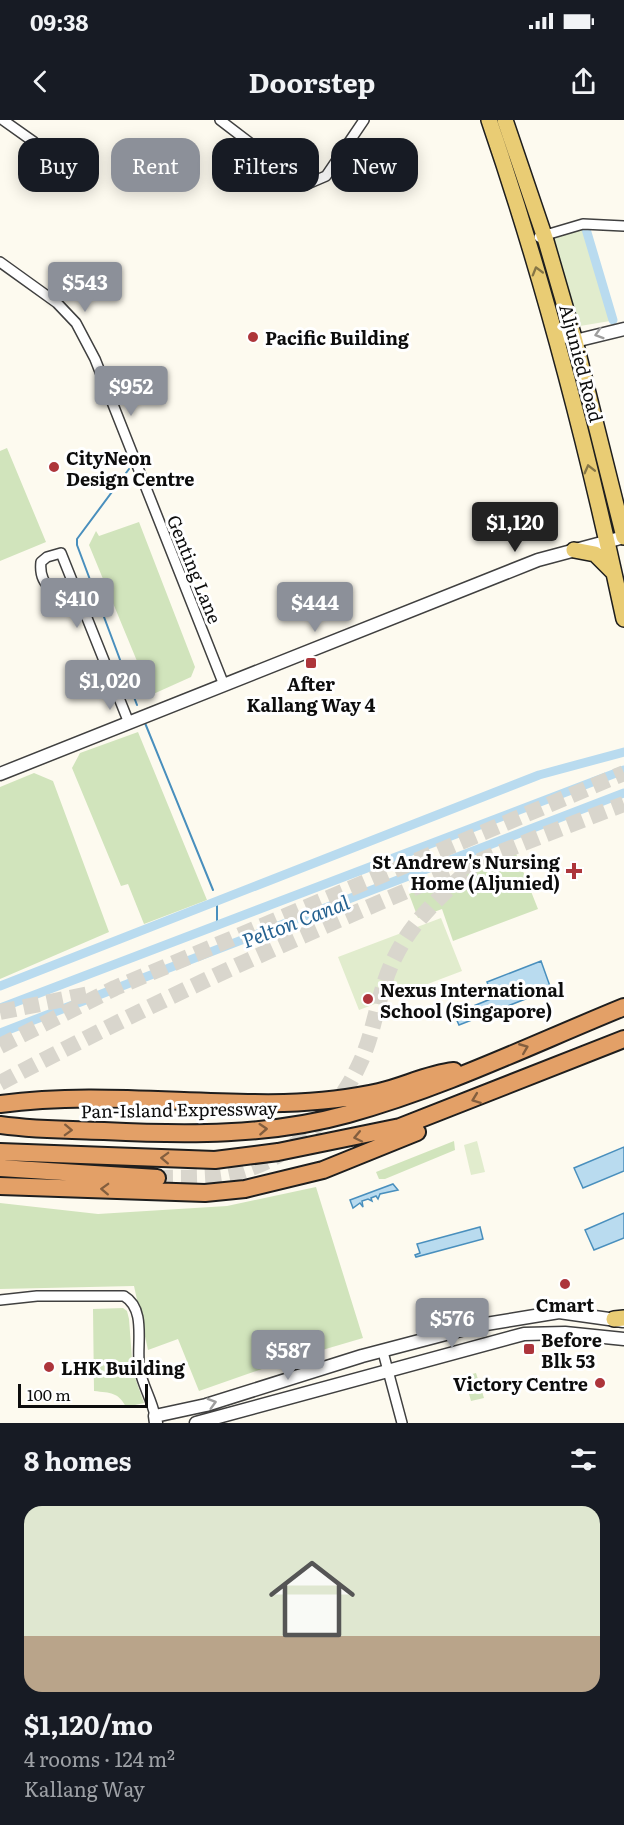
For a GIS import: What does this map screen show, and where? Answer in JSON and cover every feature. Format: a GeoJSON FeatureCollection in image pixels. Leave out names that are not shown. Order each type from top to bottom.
{"type":"FeatureCollection","features":[{"type":"Feature","properties":{"kind":"highway"},"geometry":{"type":"LineString","coordinates":[[0,1104],[34,1099],[78,1098],[282,1103],[343,1098],[423,1083],[430,1074],[470,1070],[624,1007]]}},
{"type":"Feature","properties":{"kind":"highway"},"geometry":{"type":"LineString","coordinates":[[0,1152],[215,1160],[278,1152],[355,1138],[435,1115],[624,1039]]}},
{"type":"Feature","properties":{"kind":"highway","name":"Pan-Island Expressway"},"geometry":{"type":"LineString","coordinates":[[0,1125],[130,1132],[216,1132],[284,1128],[348,1114],[423,1083]]}},
{"type":"Feature","properties":{"kind":"highway"},"geometry":{"type":"LineString","coordinates":[[0,1186],[205,1193],[245,1189],[323,1170],[423,1130],[435,1115]]}},
{"type":"Feature","properties":{"kind":"highway"},"geometry":{"type":"LineString","coordinates":[[0,1168],[157,1178]]}},
{"type":"Feature","properties":{"kind":"main road","name":"Aljunied Road"},"geometry":{"type":"LineString","coordinates":[[489,120],[575,341],[624,537]]}},
{"type":"Feature","properties":{"kind":"main road","name":"Aljunied Road"},"geometry":{"type":"LineString","coordinates":[[505,120],[536,238],[555,330],[624,619]]}},
{"type":"Feature","properties":{"kind":"main road"},"geometry":{"type":"LineString","coordinates":[[574,550],[594,554],[614,573]]}},
{"type":"Feature","properties":{"kind":"street"},"geometry":{"type":"LineString","coordinates":[[3,120],[28,138]]}},
{"type":"Feature","properties":{"kind":"street"},"geometry":{"type":"LineString","coordinates":[[222,121],[305,185],[315,183],[326,176],[364,120]]}},
{"type":"Feature","properties":{"kind":"street"},"geometry":{"type":"LineString","coordinates":[[536,238],[583,224],[624,226]]}},
{"type":"Feature","properties":{"kind":"street","name":"Genting Lane"},"geometry":{"type":"LineString","coordinates":[[0,262],[57,303],[76,323],[95,359],[224,685]]}},
{"type":"Feature","properties":{"kind":"street"},"geometry":{"type":"LineString","coordinates":[[555,330],[575,341],[624,329]]}},
{"type":"Feature","properties":{"kind":"street"},"geometry":{"type":"LineString","coordinates":[[0,774],[538,560],[624,537]]}},
{"type":"Feature","properties":{"kind":"street"},"geometry":{"type":"LineString","coordinates":[[80,599],[51,590],[45,583],[40,569],[41,562],[47,557],[61,553],[80,599],[138,719]]}},
{"type":"Feature","properties":{"kind":"street"},"geometry":{"type":"LineString","coordinates":[[0,1300],[37,1296],[123,1296],[130,1299],[137,1312],[140,1371],[155,1416],[206,1405],[480,1325],[543,1313],[621,1319]]}},
{"type":"Feature","properties":{"kind":"street"},"geometry":{"type":"LineString","coordinates":[[196,1423],[387,1369],[524,1334],[565,1333],[624,1339]]}},
{"type":"Feature","properties":{"kind":"street"},"geometry":{"type":"LineString","coordinates":[[383,1352],[402,1423]]}},
{"type":"Feature","properties":{"kind":"green space"},"geometry":{"type":"Polygon","coordinates":[[[584,229],[610,321],[580,326],[574,321],[551,242],[554,237],[584,229]]]}},
{"type":"Feature","properties":{"kind":"green space"},"geometry":{"type":"Polygon","coordinates":[[[7,448],[46,542],[0,561],[0,451],[7,448]]]}},
{"type":"Feature","properties":{"kind":"green space"},"geometry":{"type":"Polygon","coordinates":[[[139,522],[195,667],[191,677],[151,695],[89,545],[96,531],[99,536],[139,522]]]}},
{"type":"Feature","properties":{"kind":"green space"},"geometry":{"type":"Polygon","coordinates":[[[138,732],[207,900],[144,924],[128,884],[121,886],[72,768],[80,753],[138,732]]]}},
{"type":"Feature","properties":{"kind":"green space"},"geometry":{"type":"Polygon","coordinates":[[[34,773],[53,781],[109,932],[0,979],[0,787],[34,773]]]}},
{"type":"Feature","properties":{"kind":"green space"},"geometry":{"type":"Polygon","coordinates":[[[515,851],[538,909],[453,941],[442,909],[418,918],[409,894],[515,851]]]}},
{"type":"Feature","properties":{"kind":"green space"},"geometry":{"type":"Polygon","coordinates":[[[441,918],[462,971],[359,1010],[338,957],[441,918]]]}},
{"type":"Feature","properties":{"kind":"green space"},"geometry":{"type":"Polygon","coordinates":[[[454,1141],[455,1150],[385,1179],[379,1179],[376,1172],[454,1141]]]}},
{"type":"Feature","properties":{"kind":"green space"},"geometry":{"type":"Polygon","coordinates":[[[477,1141],[485,1172],[471,1175],[464,1145],[477,1141]]]}},
{"type":"Feature","properties":{"kind":"green space"},"geometry":{"type":"Polygon","coordinates":[[[316,1187],[363,1338],[285,1361],[199,1391],[178,1339],[148,1350],[134,1286],[0,1289],[0,1203],[98,1214],[227,1206],[316,1187]]]}},
{"type":"Feature","properties":{"kind":"green space"},"geometry":{"type":"Polygon","coordinates":[[[123,1308],[127,1311],[129,1319],[133,1372],[144,1403],[126,1407],[120,1398],[113,1394],[94,1391],[93,1309],[123,1308]]]}},
{"type":"Feature","properties":{"kind":"green space"},"geometry":{"type":"Polygon","coordinates":[[[476,1373],[484,1398],[471,1401],[464,1376],[476,1373]]]}},
{"type":"Feature","properties":{"kind":"water"},"geometry":{"type":"Polygon","coordinates":[[[541,961],[551,989],[459,1025],[454,1014],[493,998],[487,982],[541,961]]]}},
{"type":"Feature","properties":{"kind":"water"},"geometry":{"type":"Polygon","coordinates":[[[624,1147],[624,1171],[583,1188],[574,1168],[624,1147]]]}},
{"type":"Feature","properties":{"kind":"water"},"geometry":{"type":"Polygon","coordinates":[[[393,1184],[398,1190],[380,1194],[378,1199],[376,1196],[371,1198],[372,1201],[368,1199],[362,1201],[363,1207],[360,1203],[353,1208],[350,1200],[393,1184]]]}},
{"type":"Feature","properties":{"kind":"water"},"geometry":{"type":"Polygon","coordinates":[[[624,1213],[624,1238],[594,1250],[585,1230],[624,1213]]]}},
{"type":"Feature","properties":{"kind":"water"},"geometry":{"type":"Polygon","coordinates":[[[480,1227],[483,1239],[416,1257],[415,1255],[420,1253],[417,1244],[480,1227]]]}},
{"type":"Feature","properties":{"kind":"waterway"},"geometry":{"type":"LineString","coordinates":[[586,229],[613,320]]}},
{"type":"Feature","properties":{"kind":"waterway"},"geometry":{"type":"LineString","coordinates":[[129,469],[77,539],[77,545],[137,705]]}},
{"type":"Feature","properties":{"kind":"waterway"},"geometry":{"type":"LineString","coordinates":[[145,723],[213,890]]}},
{"type":"Feature","properties":{"kind":"waterway","name":"Pelton Canal"},"geometry":{"type":"LineString","coordinates":[[0,986],[539,775],[624,752]]}},
{"type":"Feature","properties":{"kind":"waterway","name":"Pelton Canal"},"geometry":{"type":"LineString","coordinates":[[0,1008],[624,770]]}},
{"type":"Feature","properties":{"kind":"waterway","name":"Pelton Canal"},"geometry":{"type":"LineString","coordinates":[[0,1033],[624,793]]}},
{"type":"Feature","properties":{"kind":"waterway"},"geometry":{"type":"LineString","coordinates":[[217,901],[217,924]]}},
{"type":"Feature","properties":{"kind":"tunnel"},"geometry":{"type":"LineString","coordinates":[[0,1046],[115,988],[624,773]]}},
{"type":"Feature","properties":{"kind":"tunnel"},"geometry":{"type":"LineString","coordinates":[[0,1083],[152,1006],[308,934],[465,867],[624,804]]}},
{"type":"Feature","properties":{"kind":"tunnel"},"geometry":{"type":"LineString","coordinates":[[157,1178],[212,1177],[251,1168],[290,1148],[308,1134],[338,1101],[360,1063],[385,981],[403,942],[430,908],[472,867]]}},
{"type":"Feature","properties":{"kind":"tunnel"},"geometry":{"type":"LineString","coordinates":[[0,1012],[94,993]]}},
{"type":"Feature","properties":{"kind":"place","name":"Pacific Building"},"geometry":{"type":"Point","coordinates":[253,337]}},
{"type":"Feature","properties":{"kind":"place","name":"CityNeon Design Centre"},"geometry":{"type":"Point","coordinates":[54,467]}},
{"type":"Feature","properties":{"kind":"place","name":"After Kallang Way 4"},"geometry":{"type":"Point","coordinates":[311,663]}},
{"type":"Feature","properties":{"kind":"place","name":"St Andrew's Nursing Home (Aljunied)"},"geometry":{"type":"Point","coordinates":[574,871]}},
{"type":"Feature","properties":{"kind":"place","name":"Nexus International School (Singapore)"},"geometry":{"type":"Point","coordinates":[368,999]}},
{"type":"Feature","properties":{"kind":"place","name":"Cmart"},"geometry":{"type":"Point","coordinates":[565,1284]}},
{"type":"Feature","properties":{"kind":"place","name":"Before Blk 53"},"geometry":{"type":"Point","coordinates":[529,1349]}},
{"type":"Feature","properties":{"kind":"place","name":"LHK Building"},"geometry":{"type":"Point","coordinates":[49,1367]}},
{"type":"Feature","properties":{"kind":"place","name":"Victory Centre"},"geometry":{"type":"Point","coordinates":[600,1383]}}]}
